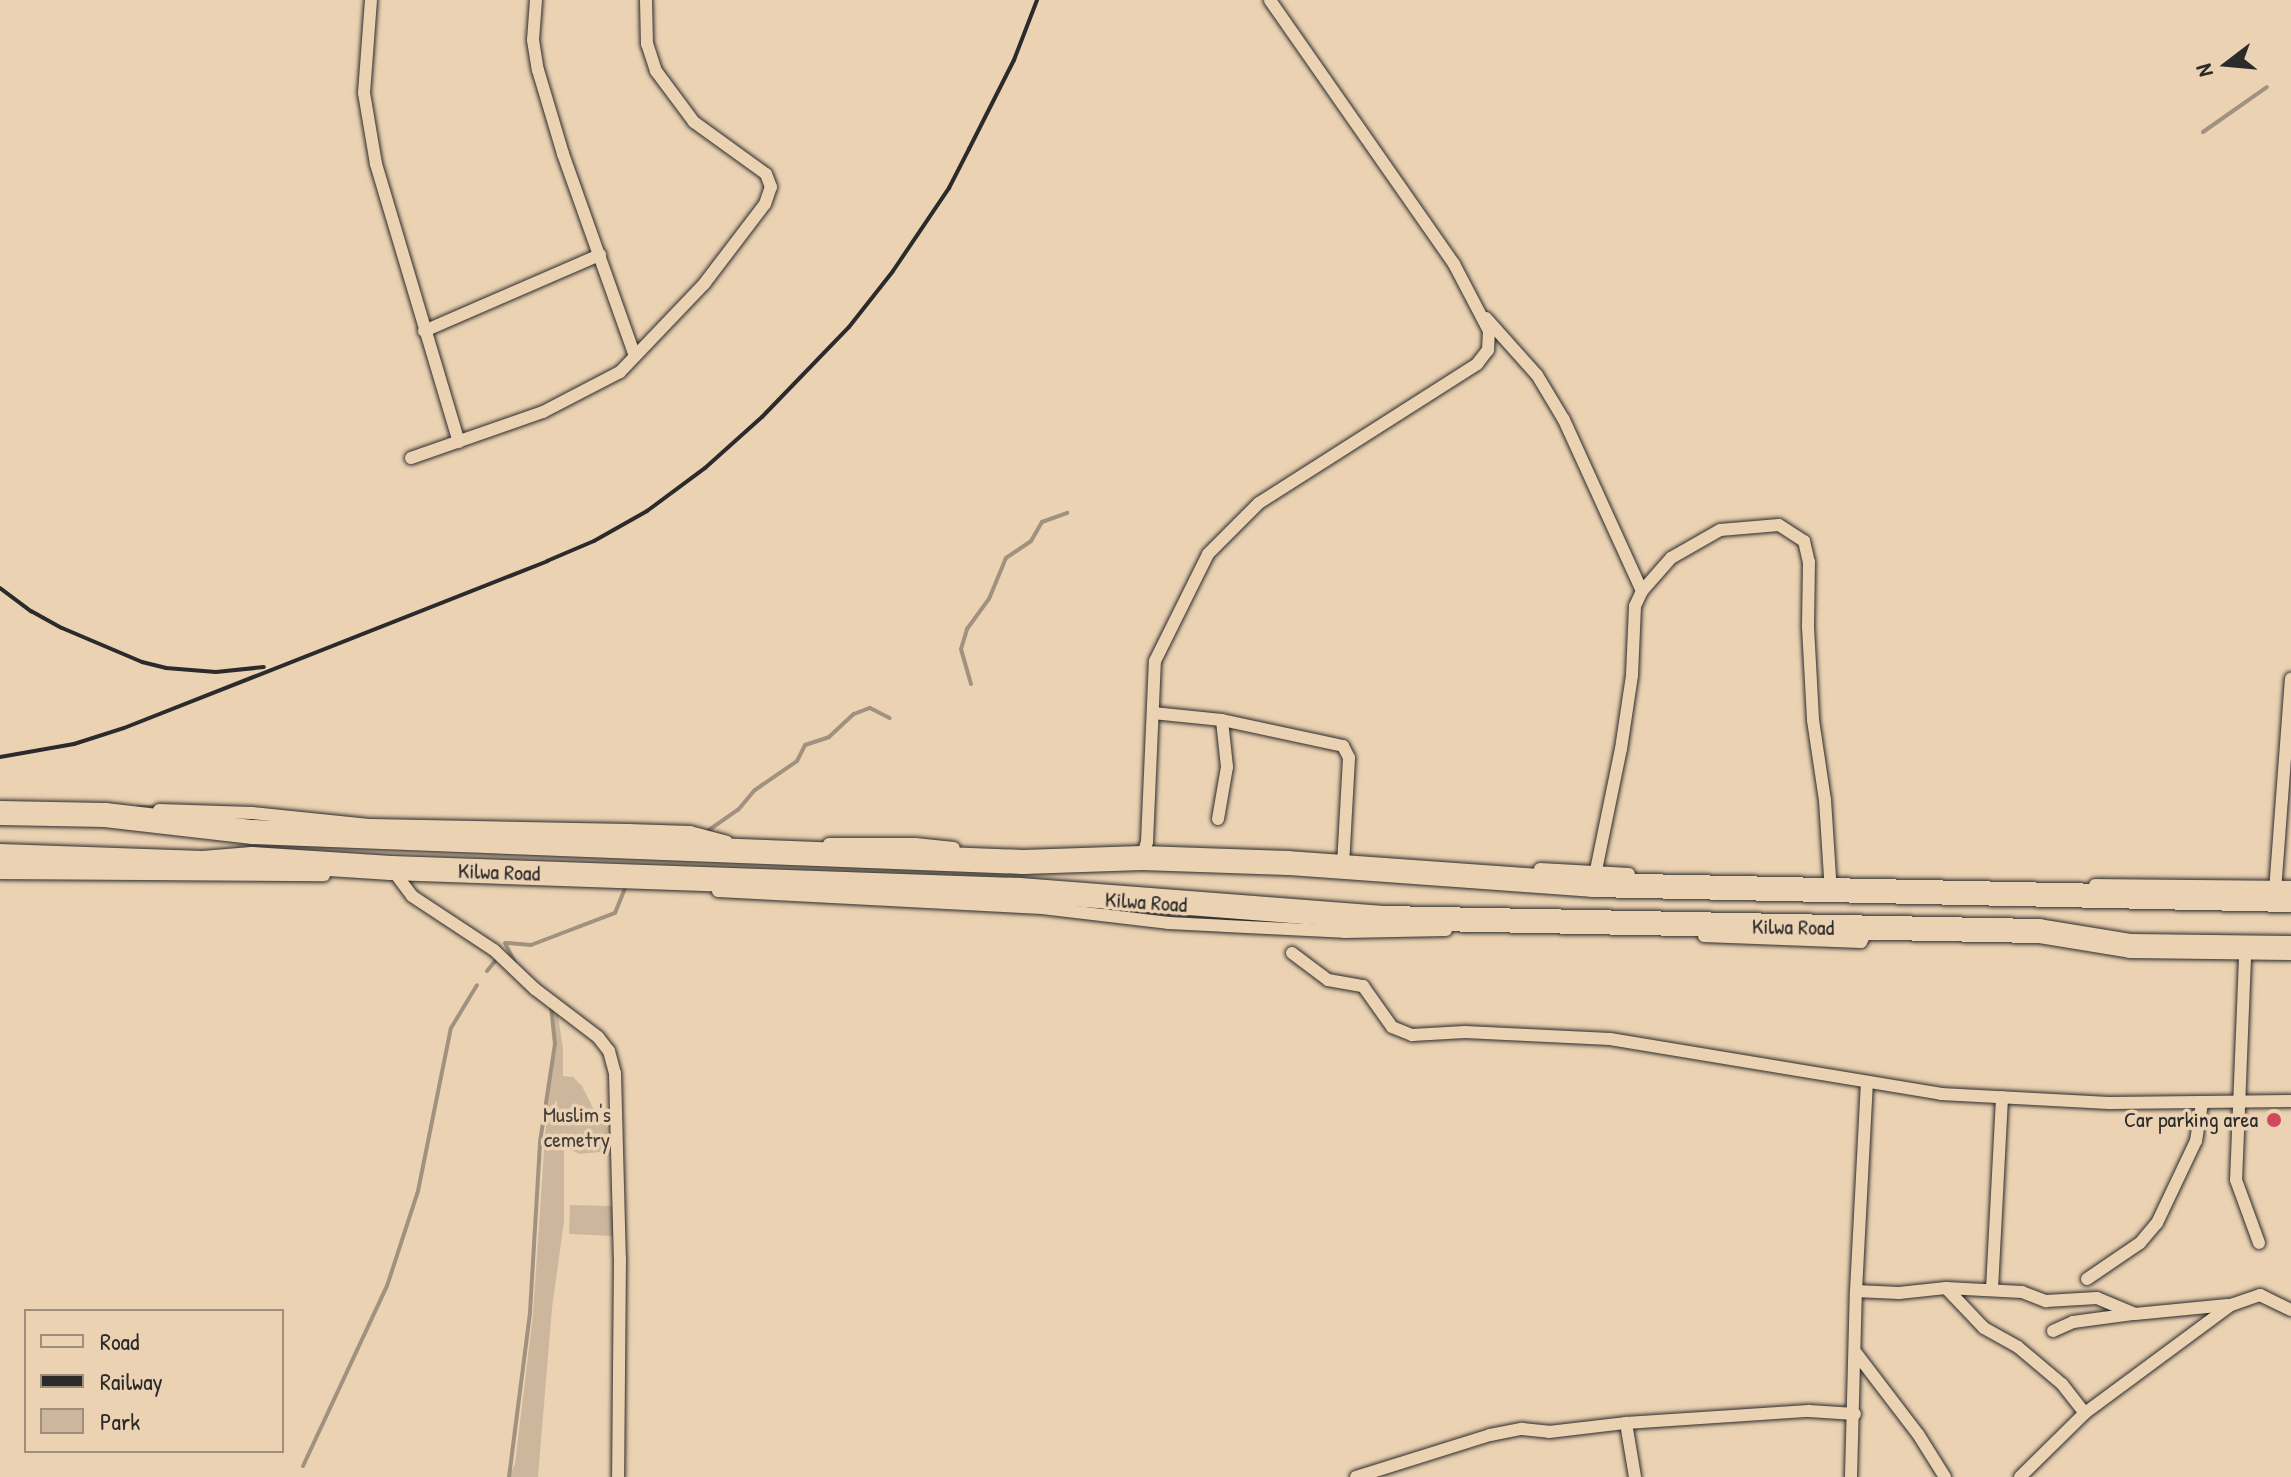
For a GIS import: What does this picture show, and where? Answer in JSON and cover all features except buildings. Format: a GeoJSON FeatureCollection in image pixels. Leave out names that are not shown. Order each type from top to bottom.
{"type":"FeatureCollection","features":[{"type":"Feature","properties":{"kind":"highway","name":"Kilwa Road"},"geometry":{"type":"LineString","coordinates":[[0,813],[105,815],[253,832],[629,838],[1023,862],[1144,855],[1343,862],[1594,879],[2283,893]]}},
{"type":"Feature","properties":{"kind":"highway","name":"Kilwa Road"},"geometry":{"type":"LineString","coordinates":[[0,856],[203,863],[252,859],[393,872],[1019,890],[1384,918],[2039,931],[2131,946],[2291,948]]}},
{"type":"Feature","properties":{"kind":"street"},"geometry":{"type":"LineString","coordinates":[[371,0],[364,93],[370,131],[385,204],[459,442]]}},
{"type":"Feature","properties":{"kind":"street"},"geometry":{"type":"LineString","coordinates":[[536,0],[533,40],[538,70],[635,356]]}},
{"type":"Feature","properties":{"kind":"street"},"geometry":{"type":"LineString","coordinates":[[411,458],[500,429],[599,385],[620,372],[704,284],[765,204],[771,187],[766,174],[694,122],[665,86],[647,44],[646,0]]}},
{"type":"Feature","properties":{"kind":"street"},"geometry":{"type":"LineString","coordinates":[[1144,855],[1155,661],[1208,554],[1259,503],[1477,364],[1488,350],[1489,331],[1426,222],[1270,0]]}},
{"type":"Feature","properties":{"kind":"street"},"geometry":{"type":"LineString","coordinates":[[424,331],[600,255]]}},
{"type":"Feature","properties":{"kind":"street"},"geometry":{"type":"LineString","coordinates":[[1475,306],[1537,375],[1564,420],[1642,591]]}},
{"type":"Feature","properties":{"kind":"street"},"geometry":{"type":"LineString","coordinates":[[1594,879],[1621,749],[1632,675],[1635,606],[1642,591],[1671,558],[1720,530],[1779,525],[1804,541],[1809,562],[1808,627],[1813,720],[1832,886]]}},
{"type":"Feature","properties":{"kind":"street"},"geometry":{"type":"LineString","coordinates":[[2283,893],[2291,679]]}},
{"type":"Feature","properties":{"kind":"street"},"geometry":{"type":"LineString","coordinates":[[1153,713],[1222,720],[1338,744],[1347,750],[1343,862]]}},
{"type":"Feature","properties":{"kind":"street"},"geometry":{"type":"LineString","coordinates":[[1218,819],[1227,767],[1222,720]]}},
{"type":"Feature","properties":{"kind":"street"},"geometry":{"type":"LineString","coordinates":[[0,806],[252,813],[371,825],[629,838]]}},
{"type":"Feature","properties":{"kind":"street"},"geometry":{"type":"LineString","coordinates":[[0,873],[393,872],[423,905],[494,950],[535,989],[598,1037],[609,1051],[615,1073],[620,1258],[618,1477]]}},
{"type":"Feature","properties":{"kind":"street"},"geometry":{"type":"LineString","coordinates":[[2259,1243],[2236,1180],[2246,948],[2291,959]]}},
{"type":"Feature","properties":{"kind":"street"},"geometry":{"type":"LineString","coordinates":[[1292,953],[1328,980],[1363,986],[1392,1027],[1412,1035],[1465,1032],[1610,1039],[1673,1047],[1867,1084],[2002,1097],[2291,1101]]}},
{"type":"Feature","properties":{"kind":"street"},"geometry":{"type":"LineString","coordinates":[[1851,1477],[1856,1291],[1867,1084]]}},
{"type":"Feature","properties":{"kind":"street"},"geometry":{"type":"LineString","coordinates":[[1992,1289],[2002,1097]]}},
{"type":"Feature","properties":{"kind":"street"},"geometry":{"type":"LineString","coordinates":[[2087,1279],[2140,1243],[2157,1223],[2196,1141],[2202,1102]]}},
{"type":"Feature","properties":{"kind":"street"},"geometry":{"type":"LineString","coordinates":[[1856,1291],[1899,1293],[1946,1288],[1992,1289],[2022,1292],[2046,1301],[2097,1298],[2135,1314]]}},
{"type":"Feature","properties":{"kind":"street"},"geometry":{"type":"LineString","coordinates":[[1946,1288],[1984,1328],[2018,1347],[2062,1384],[2085,1413]]}},
{"type":"Feature","properties":{"kind":"street"},"geometry":{"type":"LineString","coordinates":[[2053,1331],[2073,1322],[2231,1305],[2260,1295],[2291,1310]]}},
{"type":"Feature","properties":{"kind":"street"},"geometry":{"type":"LineString","coordinates":[[2020,1477],[2085,1413],[2231,1305]]}},
{"type":"Feature","properties":{"kind":"street"},"geometry":{"type":"LineString","coordinates":[[1856,1353],[1918,1434],[1945,1477]]}},
{"type":"Feature","properties":{"kind":"street"},"geometry":{"type":"LineString","coordinates":[[1356,1477],[1490,1435],[1809,1411],[1855,1414]]}},
{"type":"Feature","properties":{"kind":"street"},"geometry":{"type":"LineString","coordinates":[[1626,1423],[1635,1477]]}},
{"type":"Feature","properties":{"kind":"green space"},"geometry":{"type":"Polygon","coordinates":[[[552,1000],[556,1003],[563,1048],[563,1076],[573,1077],[582,1086],[593,1108],[605,1118],[609,1151],[580,1154],[564,1147],[564,1221],[552,1308],[538,1477],[509,1477],[515,1464],[533,1314],[548,1092],[556,1045],[552,1000]]]}},
{"type":"Feature","properties":{"kind":"green space","name":"Muslim's cemetry"},"geometry":{"type":"Polygon","coordinates":[[[570,1205],[612,1206],[614,1236],[569,1234],[570,1205]]]}},
{"type":"Feature","properties":{"kind":"waterway"},"geometry":{"type":"LineString","coordinates":[[2203,132],[2267,87]]}},
{"type":"Feature","properties":{"kind":"waterway"},"geometry":{"type":"LineString","coordinates":[[971,684],[961,649],[967,629],[989,599],[1006,558],[1031,541],[1042,522],[1067,513]]}},
{"type":"Feature","properties":{"kind":"waterway"},"geometry":{"type":"LineString","coordinates":[[706,832],[738,810],[755,790],[797,761],[805,745],[829,737],[854,714],[870,708],[890,718]]}},
{"type":"Feature","properties":{"kind":"waterway"},"geometry":{"type":"LineString","coordinates":[[138,807],[157,807]]}},
{"type":"Feature","properties":{"kind":"waterway"},"geometry":{"type":"LineString","coordinates":[[507,943],[531,945],[615,913],[625,888]]}},
{"type":"Feature","properties":{"kind":"waterway"},"geometry":{"type":"LineString","coordinates":[[505,943],[515,963]]}},
{"type":"Feature","properties":{"kind":"waterway"},"geometry":{"type":"LineString","coordinates":[[487,971],[496,960]]}},
{"type":"Feature","properties":{"kind":"waterway"},"geometry":{"type":"LineString","coordinates":[[303,1466],[387,1286],[418,1191],[451,1028],[477,985]]}},
{"type":"Feature","properties":{"kind":"waterway"},"geometry":{"type":"LineString","coordinates":[[509,1477],[530,1312],[540,1142],[555,1044],[551,1006]]}},
{"type":"Feature","properties":{"kind":"railway"},"geometry":{"type":"LineString","coordinates":[[0,757],[74,744],[124,728],[547,561],[594,541],[647,511],[705,468],[762,417],[849,327],[893,271],[949,188],[1014,60],[1037,0]]}},
{"type":"Feature","properties":{"kind":"railway"},"geometry":{"type":"LineString","coordinates":[[0,588],[31,611],[62,628],[142,662],[166,668],[216,672],[264,667]]}},
{"type":"Feature","properties":{"kind":"place","name":"Car parking area"},"geometry":{"type":"Point","coordinates":[2274,1120]}}]}
